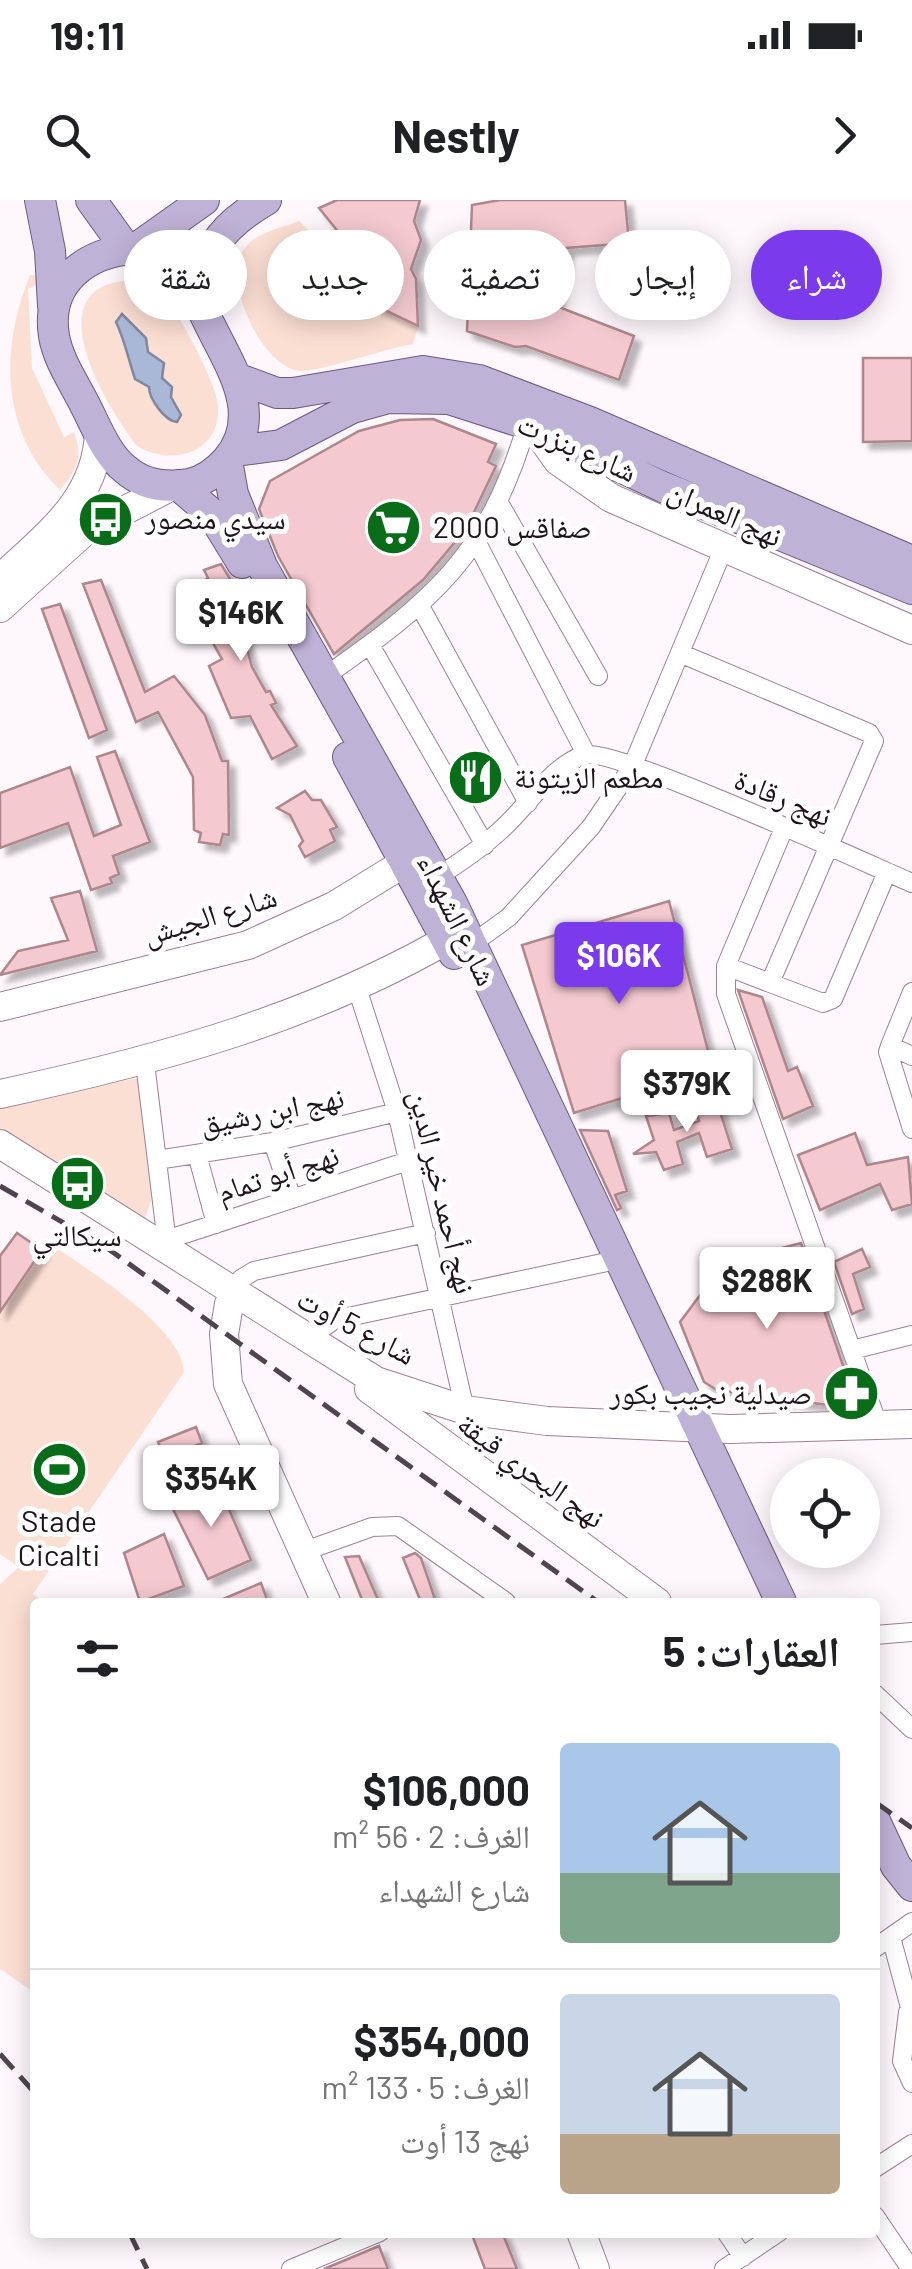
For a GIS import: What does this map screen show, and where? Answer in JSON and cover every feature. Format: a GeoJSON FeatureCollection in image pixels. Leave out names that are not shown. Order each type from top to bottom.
{"type":"FeatureCollection","features":[{"type":"Feature","properties":{"kind":"main road"},"geometry":{"type":"LineString","coordinates":[[40,200],[62,358],[99,432],[124,468],[146,482],[174,486],[196,483],[231,456],[244,428],[245,402],[207,320]]}},
{"type":"Feature","properties":{"kind":"main road"},"geometry":{"type":"LineString","coordinates":[[90,200],[124,241]]}},
{"type":"Feature","properties":{"kind":"main road"},"geometry":{"type":"LineString","coordinates":[[160,230],[204,200]]}},
{"type":"Feature","properties":{"kind":"main road"},"geometry":{"type":"LineString","coordinates":[[224,230],[266,200]]}},
{"type":"Feature","properties":{"kind":"main road"},"geometry":{"type":"LineString","coordinates":[[53,313],[60,291],[73,272],[91,258],[124,251]]}},
{"type":"Feature","properties":{"kind":"main road","name":"شارع بنزرت"},"geometry":{"type":"LineString","coordinates":[[236,378],[277,393],[313,394],[388,374],[423,371],[479,380],[590,422],[912,561]]}},
{"type":"Feature","properties":{"kind":"main road","name":"شارع بنزرت"},"geometry":{"type":"LineString","coordinates":[[231,456],[280,445],[352,408],[388,398],[449,398],[530,425],[663,487],[912,588]]}},
{"type":"Feature","properties":{"kind":"main road","name":"نهج العمران"},"geometry":{"type":"LineString","coordinates":[[530,425],[558,461],[581,480],[723,550],[912,630]]}},
{"type":"Feature","properties":{"kind":"main road"},"geometry":{"type":"LineString","coordinates":[[0,579],[82,498],[94,474],[99,432]]}},
{"type":"Feature","properties":{"kind":"main road","name":"شارع الشهداء"},"geometry":{"type":"LineString","coordinates":[[231,456],[233,494],[256,552],[422,869],[779,1598]]}},
{"type":"Feature","properties":{"kind":"main road"},"geometry":{"type":"LineString","coordinates":[[0,608],[85,532],[174,486]]}},
{"type":"Feature","properties":{"kind":"main road","name":"شارع الشهداء"},"geometry":{"type":"LineString","coordinates":[[174,486],[212,514],[227,536],[422,869]]}},
{"type":"Feature","properties":{"kind":"main road","name":"شارع الجيش"},"geometry":{"type":"LineString","coordinates":[[0,1006],[248,945],[422,869]]}},
{"type":"Feature","properties":{"kind":"main road"},"geometry":{"type":"LineString","coordinates":[[0,1094],[145,1063],[276,1022],[459,943]]}},
{"type":"Feature","properties":{"kind":"main road","name":"شارع 5 أوت"},"geometry":{"type":"LineString","coordinates":[[0,1144],[167,1246],[231,1299],[369,1390],[468,1424],[506,1430],[699,1431],[912,1424]]}},
{"type":"Feature","properties":{"kind":"main road","name":"شارع 5 أوت"},"geometry":{"type":"LineString","coordinates":[[0,1166],[376,1381],[466,1410],[699,1431]]}},
{"type":"Feature","properties":{"kind":"main road"},"geometry":{"type":"LineString","coordinates":[[231,1299],[224,1334],[228,1384],[324,1598]]}},
{"type":"Feature","properties":{"kind":"main road","name":"نهج البحري قيقة"},"geometry":{"type":"LineString","coordinates":[[369,1390],[652,1598]]}},
{"type":"Feature","properties":{"kind":"main road","name":"شارع الشهداء"},"geometry":{"type":"LineString","coordinates":[[699,1431],[763,1598]]}},
{"type":"Feature","properties":{"kind":"main road"},"geometry":{"type":"LineString","coordinates":[[880,1832],[896,1866],[912,1886]]}},
{"type":"Feature","properties":{"kind":"main road"},"geometry":{"type":"LineString","coordinates":[[583,2238],[596,2269]]}},
{"type":"Feature","properties":{"kind":"street"},"geometry":{"type":"LineString","coordinates":[[324,677],[421,608],[476,543],[530,425]]}},
{"type":"Feature","properties":{"kind":"street"},"geometry":{"type":"LineString","coordinates":[[498,501],[598,676]]}},
{"type":"Feature","properties":{"kind":"street"},"geometry":{"type":"LineString","coordinates":[[422,869],[485,845],[565,765],[586,754],[476,543]]}},
{"type":"Feature","properties":{"kind":"street"},"geometry":{"type":"LineString","coordinates":[[459,943],[509,916],[591,827],[632,767],[723,550]]}},
{"type":"Feature","properties":{"kind":"street"},"geometry":{"type":"LineString","coordinates":[[421,608],[528,803]]}},
{"type":"Feature","properties":{"kind":"street"},"geometry":{"type":"LineString","coordinates":[[370,646],[485,845]]}},
{"type":"Feature","properties":{"kind":"street"},"geometry":{"type":"LineString","coordinates":[[682,654],[873,736],[870,754],[770,983]]}},
{"type":"Feature","properties":{"kind":"street","name":"نهج رقادة"},"geometry":{"type":"LineString","coordinates":[[586,754],[632,767],[912,883]]}},
{"type":"Feature","properties":{"kind":"street"},"geometry":{"type":"LineString","coordinates":[[784,828],[726,966],[726,994],[878,1425]]}},
{"type":"Feature","properties":{"kind":"street"},"geometry":{"type":"LineString","coordinates":[[726,966],[823,1003],[833,999],[886,872]]}},
{"type":"Feature","properties":{"kind":"street","name":"نهج أحمد خير الدين"},"geometry":{"type":"LineString","coordinates":[[357,988],[397,1112],[466,1410]]}},
{"type":"Feature","properties":{"kind":"street"},"geometry":{"type":"LineString","coordinates":[[912,992],[890,1046],[890,1060],[912,1129]]}},
{"type":"Feature","properties":{"kind":"street"},"geometry":{"type":"LineString","coordinates":[[890,1046],[912,1056]]}},
{"type":"Feature","properties":{"kind":"street"},"geometry":{"type":"LineString","coordinates":[[145,1063],[167,1246]]}},
{"type":"Feature","properties":{"kind":"street","name":"نهج ابن رشيق"},"geometry":{"type":"LineString","coordinates":[[158,1160],[273,1142],[397,1112]]}},
{"type":"Feature","properties":{"kind":"street"},"geometry":{"type":"LineString","coordinates":[[273,1142],[292,1199]]}},
{"type":"Feature","properties":{"kind":"street"},"geometry":{"type":"LineString","coordinates":[[197,1154],[216,1224]]}},
{"type":"Feature","properties":{"kind":"street","name":"نهج أبو تمام"},"geometry":{"type":"LineString","coordinates":[[167,1246],[216,1224],[408,1161]]}},
{"type":"Feature","properties":{"kind":"street"},"geometry":{"type":"LineString","coordinates":[[231,1299],[254,1271],[426,1233]]}},
{"type":"Feature","properties":{"kind":"street"},"geometry":{"type":"LineString","coordinates":[[306,1340],[334,1320],[615,1262]]}},
{"type":"Feature","properties":{"kind":"street"},"geometry":{"type":"LineString","coordinates":[[852,1350],[912,1335]]}},
{"type":"Feature","properties":{"kind":"street"},"geometry":{"type":"LineString","coordinates":[[305,1551],[372,1527],[398,1526],[500,1598]]}},
{"type":"Feature","properties":{"kind":"street"},"geometry":{"type":"LineString","coordinates":[[880,1635],[912,1632]]}},
{"type":"Feature","properties":{"kind":"street"},"geometry":{"type":"LineString","coordinates":[[880,1699],[912,1729]]}},
{"type":"Feature","properties":{"kind":"street"},"geometry":{"type":"LineString","coordinates":[[912,1922],[883,1942],[910,2014],[902,2061],[912,2083]]}},
{"type":"Feature","properties":{"kind":"street"},"geometry":{"type":"LineString","coordinates":[[880,2165],[912,2144]]}},
{"type":"Feature","properties":{"kind":"street"},"geometry":{"type":"LineString","coordinates":[[880,2223],[910,2268]]}},
{"type":"Feature","properties":{"kind":"street"},"geometry":{"type":"LineString","coordinates":[[291,2269],[366,2238]]}},
{"type":"Feature","properties":{"kind":"street"},"geometry":{"type":"LineString","coordinates":[[727,2238],[733,2265],[771,2238]]}},
{"type":"Feature","properties":{"kind":"shaded area"},"geometry":{"type":"Polygon","coordinates":[[[299,221],[307,230],[274,230],[299,221]]]}},
{"type":"Feature","properties":{"kind":"shaded area"},"geometry":{"type":"Polygon","coordinates":[[[267,233],[267,320],[404,320],[418,326],[413,344],[308,371],[285,366],[259,339],[247,314],[247,246],[267,233]]]}},
{"type":"Feature","properties":{"kind":"shaded area"},"geometry":{"type":"Polygon","coordinates":[[[30,275],[35,275],[36,285],[28,289],[32,368],[64,437],[74,432],[78,449],[74,470],[60,490],[40,467],[26,442],[11,388],[14,331],[30,275]]]}},
{"type":"Feature","properties":{"kind":"shaded area"},"geometry":{"type":"Polygon","coordinates":[[[124,282],[124,320],[180,320],[195,347],[218,405],[212,435],[191,452],[164,455],[136,445],[108,402],[94,375],[81,322],[87,301],[103,286],[124,282]]]}},
{"type":"Feature","properties":{"kind":"shaded area"},"geometry":{"type":"Polygon","coordinates":[[[138,1078],[152,1198],[144,1221],[0,1131],[0,1103],[138,1078]]]}},
{"type":"Feature","properties":{"kind":"shaded area","name":"Stade Cicalti"},"geometry":{"type":"Polygon","coordinates":[[[48,1242],[150,1318],[179,1355],[184,1372],[33,1594],[38,1598],[30,1598],[30,1990],[0,1969],[0,1584],[19,1567],[0,1554],[0,1292],[24,1274],[48,1242]]]}},
{"type":"Feature","properties":{"kind":"water"},"geometry":{"type":"Polygon","coordinates":[[[122,314],[146,338],[148,352],[164,363],[162,378],[172,387],[171,397],[181,415],[177,422],[158,409],[149,387],[135,379],[116,322],[122,314]]]}},
{"type":"Feature","properties":{"kind":"building"},"geometry":{"type":"Polygon","coordinates":[[[337,200],[420,200],[414,221],[421,240],[411,269],[416,279],[418,326],[404,319],[404,230],[337,230],[319,208],[337,200]]]}},
{"type":"Feature","properties":{"kind":"building"},"geometry":{"type":"Polygon","coordinates":[[[500,200],[625,200],[628,230],[595,230],[595,246],[575,247],[575,230],[471,230],[472,205],[500,200]]]}},
{"type":"Feature","properties":{"kind":"building"},"geometry":{"type":"Polygon","coordinates":[[[575,313],[634,336],[619,380],[526,346],[515,347],[467,331],[467,320],[575,320],[575,313]]]}},
{"type":"Feature","properties":{"kind":"building"},"geometry":{"type":"Polygon","coordinates":[[[863,358],[912,358],[912,441],[863,442],[863,358]]]}},
{"type":"Feature","properties":{"kind":"building"},"geometry":{"type":"Polygon","coordinates":[[[433,419],[496,444],[488,462],[496,466],[466,529],[423,580],[334,654],[278,556],[259,509],[270,481],[359,431],[400,420],[433,419]]]}},
{"type":"Feature","properties":{"kind":"building"},"geometry":{"type":"Polygon","coordinates":[[[221,564],[256,622],[242,630],[252,667],[266,692],[270,691],[276,703],[271,705],[297,746],[272,759],[250,716],[231,718],[209,666],[222,659],[210,638],[226,631],[198,585],[208,578],[204,570],[221,564]]]}},
{"type":"Feature","properties":{"kind":"building"},"geometry":{"type":"Polygon","coordinates":[[[101,580],[145,692],[174,676],[205,715],[222,761],[228,761],[229,835],[223,834],[220,845],[199,842],[201,833],[194,830],[193,777],[158,712],[136,722],[83,584],[101,580]]]}},
{"type":"Feature","properties":{"kind":"building"},"geometry":{"type":"Polygon","coordinates":[[[60,604],[107,730],[89,738],[42,609],[60,604]]]}},
{"type":"Feature","properties":{"kind":"building"},"geometry":{"type":"Polygon","coordinates":[[[115,751],[150,842],[113,856],[119,874],[110,878],[112,883],[91,890],[68,823],[0,848],[0,793],[70,767],[94,836],[121,825],[97,757],[115,751]]]}},
{"type":"Feature","properties":{"kind":"building"},"geometry":{"type":"Polygon","coordinates":[[[305,791],[312,800],[321,800],[337,827],[330,830],[335,841],[305,857],[299,846],[303,841],[290,815],[277,808],[305,791]]]}},
{"type":"Feature","properties":{"kind":"building"},"geometry":{"type":"Polygon","coordinates":[[[80,891],[97,951],[0,975],[18,951],[68,940],[51,898],[80,891]]]}},
{"type":"Feature","properties":{"kind":"building"},"geometry":{"type":"Polygon","coordinates":[[[669,901],[713,1070],[574,1113],[522,945],[669,901]]]}},
{"type":"Feature","properties":{"kind":"building"},"geometry":{"type":"Polygon","coordinates":[[[738,990],[762,997],[788,1071],[797,1067],[813,1106],[783,1119],[738,990]]]}},
{"type":"Feature","properties":{"kind":"building"},"geometry":{"type":"Polygon","coordinates":[[[717,1102],[732,1149],[707,1157],[699,1133],[677,1142],[683,1164],[664,1170],[656,1152],[633,1154],[654,1140],[646,1116],[669,1113],[674,1130],[699,1121],[694,1106],[717,1102]]]}},
{"type":"Feature","properties":{"kind":"building"},"geometry":{"type":"Polygon","coordinates":[[[580,1130],[608,1131],[627,1191],[615,1195],[621,1208],[617,1210],[580,1130]]]}},
{"type":"Feature","properties":{"kind":"building"},"geometry":{"type":"Polygon","coordinates":[[[855,1133],[867,1165],[908,1157],[912,1204],[892,1210],[880,1184],[820,1210],[798,1155],[855,1133]]]}},
{"type":"Feature","properties":{"kind":"building"},"geometry":{"type":"Polygon","coordinates":[[[17,1233],[42,1250],[0,1312],[0,1256],[17,1233]]]}},
{"type":"Feature","properties":{"kind":"building"},"geometry":{"type":"Polygon","coordinates":[[[801,1243],[847,1377],[850,1408],[717,1390],[704,1382],[680,1322],[724,1263],[801,1243]]]}},
{"type":"Feature","properties":{"kind":"building"},"geometry":{"type":"Polygon","coordinates":[[[862,1249],[870,1267],[853,1274],[864,1309],[852,1314],[834,1262],[862,1249]]]}},
{"type":"Feature","properties":{"kind":"building"},"geometry":{"type":"Polygon","coordinates":[[[196,1427],[202,1443],[165,1458],[158,1442],[196,1427]]]}},
{"type":"Feature","properties":{"kind":"building"},"geometry":{"type":"Polygon","coordinates":[[[217,1482],[251,1560],[208,1579],[170,1503],[217,1482]]]}},
{"type":"Feature","properties":{"kind":"building"},"geometry":{"type":"Polygon","coordinates":[[[164,1534],[184,1586],[151,1598],[139,1598],[124,1553],[164,1534]]]}},
{"type":"Feature","properties":{"kind":"building"},"geometry":{"type":"Polygon","coordinates":[[[415,1553],[421,1558],[435,1598],[419,1598],[403,1558],[415,1553]]]}},
{"type":"Feature","properties":{"kind":"building"},"geometry":{"type":"Polygon","coordinates":[[[359,1556],[377,1598],[361,1598],[345,1557],[359,1556]]]}},
{"type":"Feature","properties":{"kind":"building"},"geometry":{"type":"Polygon","coordinates":[[[261,1583],[267,1598],[225,1598],[261,1583]]]}},
{"type":"Feature","properties":{"kind":"building"},"geometry":{"type":"Polygon","coordinates":[[[473,2238],[504,2238],[517,2269],[485,2269],[473,2238]]]}},
{"type":"Feature","properties":{"kind":"building"},"geometry":{"type":"Polygon","coordinates":[[[379,2246],[388,2269],[324,2269],[379,2246]]]}},
{"type":"Feature","properties":{"kind":"railway"},"geometry":{"type":"LineString","coordinates":[[0,1186],[107,1248],[592,1598]]}},
{"type":"Feature","properties":{"kind":"railway"},"geometry":{"type":"LineString","coordinates":[[880,1806],[912,1828]]}},
{"type":"Feature","properties":{"kind":"railway"},"geometry":{"type":"LineString","coordinates":[[0,2054],[30,2087]]}},
{"type":"Feature","properties":{"kind":"railway"},"geometry":{"type":"LineString","coordinates":[[132,2238],[147,2269]]}},
{"type":"Feature","properties":{"kind":"place","name":"سيدي منصور"},"geometry":{"type":"Point","coordinates":[106,519]}},
{"type":"Feature","properties":{"kind":"place","name":"صفاقس 2000"},"geometry":{"type":"Point","coordinates":[394,528]}},
{"type":"Feature","properties":{"kind":"place","name":"مطعم الزيتونة"},"geometry":{"type":"Point","coordinates":[475,778]}},
{"type":"Feature","properties":{"kind":"place","name":"سيكالتي"},"geometry":{"type":"Point","coordinates":[77,1183]}},
{"type":"Feature","properties":{"kind":"place","name":"صيدلية نجيب بكور"},"geometry":{"type":"Point","coordinates":[851,1394]}},
{"type":"Feature","properties":{"kind":"place","name":"Stade Cicalti"},"geometry":{"type":"Point","coordinates":[59,1470]}}]}
